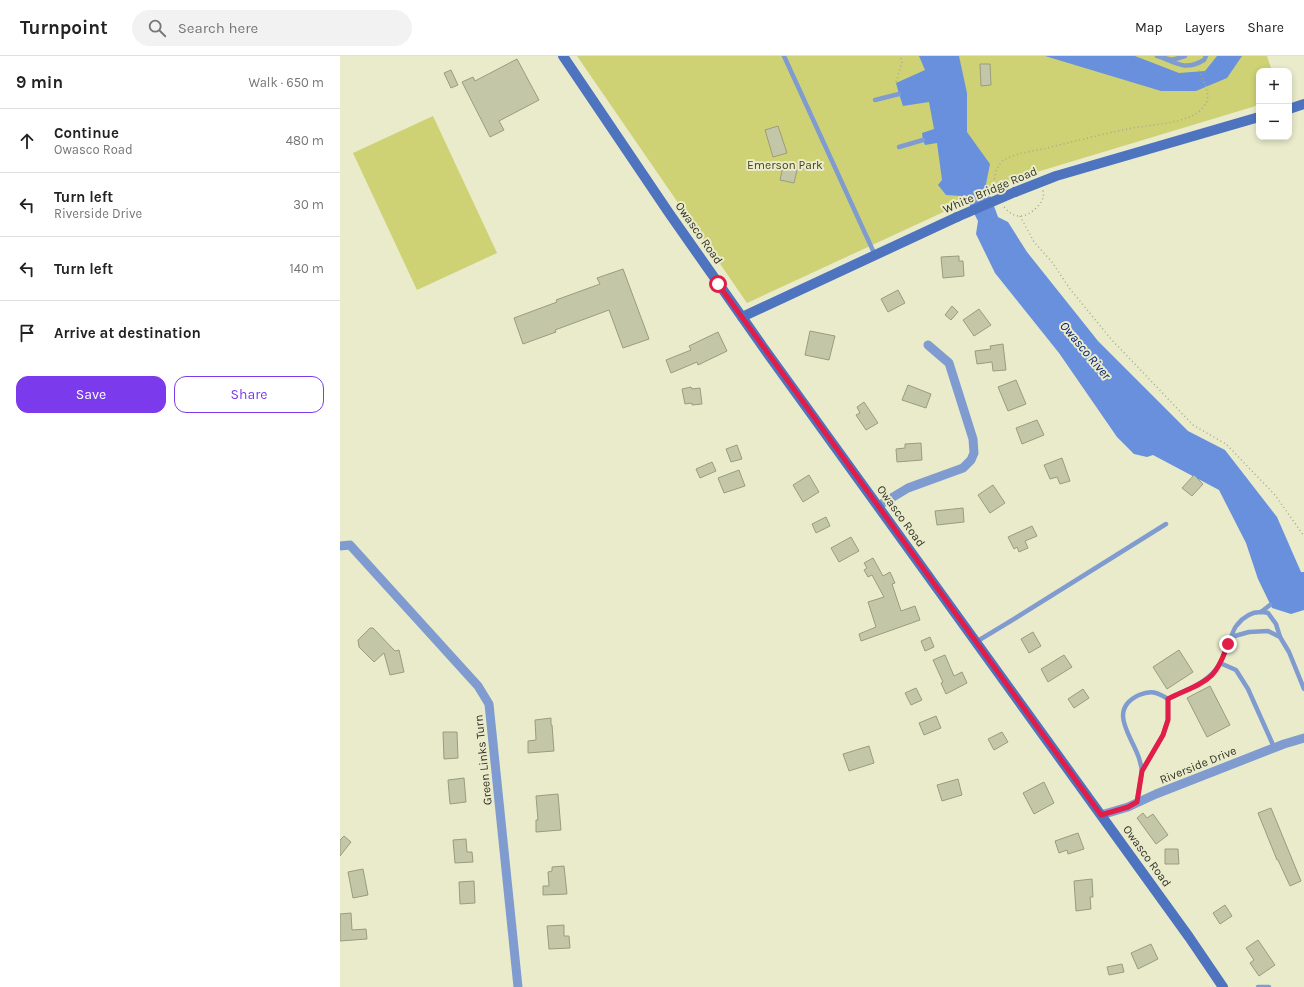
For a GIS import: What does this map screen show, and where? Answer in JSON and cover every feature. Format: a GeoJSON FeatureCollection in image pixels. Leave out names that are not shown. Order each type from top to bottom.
{"type":"FeatureCollection","features":[{"type":"Feature","properties":{"kind":"main road","name":"Owasco Road"},"geometry":{"type":"LineString","coordinates":[[563,56],[669,213],[742,317],[1184,930],[1223,987]]}},
{"type":"Feature","properties":{"kind":"main road"},"geometry":{"type":"LineString","coordinates":[[1292,107],[1303,105]]}},
{"type":"Feature","properties":{"kind":"main road","name":"White Bridge Road"},"geometry":{"type":"LineString","coordinates":[[742,317],[957,217],[1042,181],[1256,118]]}},
{"type":"Feature","properties":{"kind":"street"},"geometry":{"type":"LineString","coordinates":[[878,506],[908,488],[963,468],[974,453],[973,439],[949,363],[928,345]]}},
{"type":"Feature","properties":{"kind":"street","name":"Green Links Turn"},"geometry":{"type":"LineString","coordinates":[[340,546],[350,544],[478,686],[490,704],[518,987]]}},
{"type":"Feature","properties":{"kind":"street","name":"Riverside Drive"},"geometry":{"type":"LineString","coordinates":[[1101,815],[1128,807],[1137,802],[1274,747],[1304,738]]}},
{"type":"Feature","properties":{"kind":"lane"},"geometry":{"type":"LineString","coordinates":[[784,56],[875,256]]}},
{"type":"Feature","properties":{"kind":"lane"},"geometry":{"type":"LineString","coordinates":[[1157,56],[1182,66],[1197,64],[1204,60],[1206,56]]}},
{"type":"Feature","properties":{"kind":"lane"},"geometry":{"type":"LineString","coordinates":[[1163,58],[1172,60],[1185,56]]}},
{"type":"Feature","properties":{"kind":"lane"},"geometry":{"type":"LineString","coordinates":[[875,100],[899,94]]}},
{"type":"Feature","properties":{"kind":"lane"},"geometry":{"type":"LineString","coordinates":[[899,147],[923,140]]}},
{"type":"Feature","properties":{"kind":"lane"},"geometry":{"type":"LineString","coordinates":[[976,642],[1166,524]]}},
{"type":"Feature","properties":{"kind":"lane"},"geometry":{"type":"LineString","coordinates":[[1261,612],[1270,605]]}},
{"type":"Feature","properties":{"kind":"lane"},"geometry":{"type":"LineString","coordinates":[[1168,699],[1196,686],[1212,675],[1220,663],[1236,626],[1250,614],[1261,612],[1268,613],[1276,624],[1280,637],[1289,652],[1304,689]]}},
{"type":"Feature","properties":{"kind":"lane"},"geometry":{"type":"LineString","coordinates":[[1231,637],[1249,632],[1268,631],[1280,637]]}},
{"type":"Feature","properties":{"kind":"lane"},"geometry":{"type":"LineString","coordinates":[[1220,663],[1236,670],[1248,689],[1274,747]]}},
{"type":"Feature","properties":{"kind":"lane"},"geometry":{"type":"LineString","coordinates":[[1142,771],[1138,755],[1124,726],[1122,714],[1126,704],[1138,696],[1148,692],[1158,693],[1168,699]]}},
{"type":"Feature","properties":{"kind":"lane"},"geometry":{"type":"LineString","coordinates":[[1137,802],[1142,771],[1163,735],[1168,720],[1168,699]]}},
{"type":"Feature","properties":{"kind":"lane"},"geometry":{"type":"LineString","coordinates":[[1258,987],[1269,987]]}},
{"type":"Feature","properties":{"kind":"path"},"geometry":{"type":"LineString","coordinates":[[896,82],[902,62],[900,56]]}},
{"type":"Feature","properties":{"kind":"path"},"geometry":{"type":"LineString","coordinates":[[998,194],[994,183],[998,166],[1005,159],[1020,154],[1121,130],[1180,120],[1199,111],[1208,100],[1208,93],[1197,64]]}},
{"type":"Feature","properties":{"kind":"path"},"geometry":{"type":"LineString","coordinates":[[1004,207],[1012,215],[1025,216],[1040,204],[1044,197],[1042,181]]}},
{"type":"Feature","properties":{"kind":"path"},"geometry":{"type":"LineString","coordinates":[[1020,216],[1034,242],[1052,262],[1070,289],[1111,339],[1193,425],[1226,444],[1275,495],[1304,536]]}},
{"type":"Feature","properties":{"kind":"green space","name":"Emerson Park"},"geometry":{"type":"Polygon","coordinates":[[[577,56],[1267,56],[1271,68],[1256,68],[1256,106],[1017,178],[747,303],[577,56]]]}},
{"type":"Feature","properties":{"kind":"green space"},"geometry":{"type":"Polygon","coordinates":[[[433,116],[497,253],[417,290],[353,153],[433,116]]]}},
{"type":"Feature","properties":{"kind":"water","name":"Owasco River"},"geometry":{"type":"Polygon","coordinates":[[[919,56],[959,56],[967,93],[967,132],[990,164],[986,184],[998,217],[1008,222],[1027,252],[1098,341],[1188,431],[1225,450],[1277,517],[1301,572],[1304,572],[1304,610],[1291,614],[1272,608],[1258,579],[1246,543],[1219,490],[1153,455],[1147,457],[1134,454],[1117,437],[1059,353],[995,273],[976,234],[978,221],[966,198],[961,196],[946,195],[938,185],[942,180],[937,143],[925,145],[922,133],[934,129],[929,102],[903,106],[896,83],[925,70],[919,56]]]}},
{"type":"Feature","properties":{"kind":"water"},"geometry":{"type":"Polygon","coordinates":[[[1045,56],[1135,56],[1179,73],[1205,71],[1217,56],[1242,56],[1227,78],[1196,91],[1161,91],[1045,56]]]}},
{"type":"Feature","properties":{"kind":"building"},"geometry":{"type":"Polygon","coordinates":[[[517,59],[539,100],[499,121],[504,130],[490,137],[462,82],[473,77],[475,81],[517,59]]]}},
{"type":"Feature","properties":{"kind":"building"},"geometry":{"type":"Polygon","coordinates":[[[980,64],[990,64],[991,85],[981,86],[980,64]]]}},
{"type":"Feature","properties":{"kind":"building"},"geometry":{"type":"Polygon","coordinates":[[[451,70],[458,85],[451,88],[444,73],[451,70]]]}},
{"type":"Feature","properties":{"kind":"building"},"geometry":{"type":"Polygon","coordinates":[[[778,126],[787,153],[773,157],[765,130],[778,126]]]}},
{"type":"Feature","properties":{"kind":"building"},"geometry":{"type":"Polygon","coordinates":[[[783,167],[797,170],[794,183],[780,180],[783,167]]]}},
{"type":"Feature","properties":{"kind":"building"},"geometry":{"type":"Polygon","coordinates":[[[959,256],[959,261],[963,261],[964,276],[943,278],[941,257],[959,256]]]}},
{"type":"Feature","properties":{"kind":"building"},"geometry":{"type":"Polygon","coordinates":[[[623,269],[649,339],[623,348],[609,310],[555,330],[556,332],[523,344],[514,318],[557,302],[556,300],[600,284],[597,278],[623,269]]]}},
{"type":"Feature","properties":{"kind":"building"},"geometry":{"type":"Polygon","coordinates":[[[898,290],[905,303],[888,312],[881,299],[898,290]]]}},
{"type":"Feature","properties":{"kind":"building"},"geometry":{"type":"Polygon","coordinates":[[[952,306],[958,312],[951,320],[945,315],[952,306]]]}},
{"type":"Feature","properties":{"kind":"building"},"geometry":{"type":"Polygon","coordinates":[[[979,309],[991,325],[974,336],[963,320],[979,309]]]}},
{"type":"Feature","properties":{"kind":"building"},"geometry":{"type":"Polygon","coordinates":[[[810,331],[835,336],[829,360],[805,355],[810,331]]]}},
{"type":"Feature","properties":{"kind":"building"},"geometry":{"type":"Polygon","coordinates":[[[718,332],[727,351],[698,365],[697,362],[671,373],[666,360],[691,350],[689,346],[718,332]]]}},
{"type":"Feature","properties":{"kind":"building"},"geometry":{"type":"Polygon","coordinates":[[[1003,344],[1006,370],[993,371],[992,362],[977,364],[975,351],[991,349],[990,346],[1003,344]]]}},
{"type":"Feature","properties":{"kind":"building"},"geometry":{"type":"Polygon","coordinates":[[[1016,380],[1026,404],[1008,411],[998,387],[1016,380]]]}},
{"type":"Feature","properties":{"kind":"building"},"geometry":{"type":"Polygon","coordinates":[[[908,385],[931,394],[926,408],[902,400],[908,385]]]}},
{"type":"Feature","properties":{"kind":"building"},"geometry":{"type":"Polygon","coordinates":[[[691,387],[692,389],[700,388],[702,404],[685,404],[682,389],[691,387]]]}},
{"type":"Feature","properties":{"kind":"building"},"geometry":{"type":"Polygon","coordinates":[[[864,402],[878,423],[866,430],[856,415],[860,413],[857,407],[864,402]]]}},
{"type":"Feature","properties":{"kind":"building"},"geometry":{"type":"Polygon","coordinates":[[[1037,420],[1044,435],[1022,444],[1016,428],[1037,420]]]}},
{"type":"Feature","properties":{"kind":"building"},"geometry":{"type":"Polygon","coordinates":[[[921,443],[922,460],[897,462],[896,449],[905,448],[905,444],[921,443]]]}},
{"type":"Feature","properties":{"kind":"building"},"geometry":{"type":"Polygon","coordinates":[[[737,445],[742,459],[731,462],[726,449],[737,445]]]}},
{"type":"Feature","properties":{"kind":"building"},"geometry":{"type":"Polygon","coordinates":[[[1062,458],[1070,481],[1060,484],[1057,477],[1050,479],[1044,465],[1062,458]]]}},
{"type":"Feature","properties":{"kind":"building"},"geometry":{"type":"Polygon","coordinates":[[[712,462],[716,471],[700,478],[696,469],[712,462]]]}},
{"type":"Feature","properties":{"kind":"building"},"geometry":{"type":"Polygon","coordinates":[[[739,470],[745,486],[724,493],[718,478],[739,470]]]}},
{"type":"Feature","properties":{"kind":"building"},"geometry":{"type":"Polygon","coordinates":[[[809,475],[819,492],[803,502],[793,485],[809,475]]]}},
{"type":"Feature","properties":{"kind":"building"},"geometry":{"type":"Polygon","coordinates":[[[1194,475],[1203,484],[1192,496],[1182,488],[1194,475]]]}},
{"type":"Feature","properties":{"kind":"building"},"geometry":{"type":"Polygon","coordinates":[[[993,485],[1005,503],[990,513],[978,495],[993,485]]]}},
{"type":"Feature","properties":{"kind":"building"},"geometry":{"type":"Polygon","coordinates":[[[963,508],[964,522],[937,525],[935,511],[963,508]]]}},
{"type":"Feature","properties":{"kind":"building"},"geometry":{"type":"Polygon","coordinates":[[[826,517],[830,526],[816,533],[812,524],[826,517]]]}},
{"type":"Feature","properties":{"kind":"building"},"geometry":{"type":"Polygon","coordinates":[[[1032,526],[1037,536],[1025,541],[1028,548],[1019,552],[1017,547],[1014,549],[1008,537],[1032,526]]]}},
{"type":"Feature","properties":{"kind":"building"},"geometry":{"type":"Polygon","coordinates":[[[851,537],[859,551],[839,562],[831,548],[851,537]]]}},
{"type":"Feature","properties":{"kind":"building"},"geometry":{"type":"Polygon","coordinates":[[[873,558],[883,576],[890,572],[895,583],[892,584],[901,611],[915,606],[920,620],[861,641],[859,634],[876,627],[868,602],[884,597],[872,575],[868,577],[864,570],[867,568],[864,563],[873,558]]]}},
{"type":"Feature","properties":{"kind":"building"},"geometry":{"type":"Polygon","coordinates":[[[370,628],[373,628],[395,651],[399,650],[404,672],[390,675],[384,653],[374,662],[359,647],[358,640],[370,628]]]}},
{"type":"Feature","properties":{"kind":"building"},"geometry":{"type":"Polygon","coordinates":[[[1033,632],[1041,646],[1029,653],[1021,639],[1033,632]]]}},
{"type":"Feature","properties":{"kind":"building"},"geometry":{"type":"Polygon","coordinates":[[[930,637],[934,647],[925,651],[921,641],[930,637]]]}},
{"type":"Feature","properties":{"kind":"building"},"geometry":{"type":"Polygon","coordinates":[[[1179,650],[1193,672],[1167,689],[1153,667],[1179,650]]]}},
{"type":"Feature","properties":{"kind":"building"},"geometry":{"type":"Polygon","coordinates":[[[945,655],[954,676],[962,672],[967,683],[946,694],[941,683],[943,682],[933,660],[945,655]]]}},
{"type":"Feature","properties":{"kind":"building"},"geometry":{"type":"Polygon","coordinates":[[[1064,655],[1072,667],[1048,682],[1041,669],[1064,655]]]}},
{"type":"Feature","properties":{"kind":"building"},"geometry":{"type":"Polygon","coordinates":[[[1210,686],[1230,725],[1207,737],[1187,698],[1210,686]]]}},
{"type":"Feature","properties":{"kind":"building"},"geometry":{"type":"Polygon","coordinates":[[[916,688],[922,700],[911,705],[905,693],[916,688]]]}},
{"type":"Feature","properties":{"kind":"building"},"geometry":{"type":"Polygon","coordinates":[[[1083,689],[1089,698],[1074,708],[1068,699],[1083,689]]]}},
{"type":"Feature","properties":{"kind":"building"},"geometry":{"type":"Polygon","coordinates":[[[936,716],[941,728],[924,735],[919,723],[936,716]]]}},
{"type":"Feature","properties":{"kind":"building"},"geometry":{"type":"Polygon","coordinates":[[[551,718],[554,751],[528,753],[528,741],[536,740],[535,720],[551,718]]]}},
{"type":"Feature","properties":{"kind":"building"},"geometry":{"type":"Polygon","coordinates":[[[443,732],[457,732],[458,758],[444,759],[443,732]]]}},
{"type":"Feature","properties":{"kind":"building"},"geometry":{"type":"Polygon","coordinates":[[[1002,732],[1008,742],[994,750],[988,739],[1002,732]]]}},
{"type":"Feature","properties":{"kind":"building"},"geometry":{"type":"Polygon","coordinates":[[[869,746],[874,763],[849,771],[843,754],[869,746]]]}},
{"type":"Feature","properties":{"kind":"building"},"geometry":{"type":"Polygon","coordinates":[[[464,778],[466,802],[450,804],[448,780],[464,778]]]}},
{"type":"Feature","properties":{"kind":"building"},"geometry":{"type":"Polygon","coordinates":[[[958,779],[962,795],[942,801],[937,785],[958,779]]]}},
{"type":"Feature","properties":{"kind":"building"},"geometry":{"type":"Polygon","coordinates":[[[1044,782],[1054,803],[1034,814],[1023,793],[1044,782]]]}},
{"type":"Feature","properties":{"kind":"building"},"geometry":{"type":"Polygon","coordinates":[[[558,794],[561,830],[536,832],[536,820],[538,820],[536,796],[558,794]]]}},
{"type":"Feature","properties":{"kind":"building"},"geometry":{"type":"Polygon","coordinates":[[[1271,808],[1301,881],[1290,886],[1277,860],[1258,813],[1271,808]]]}},
{"type":"Feature","properties":{"kind":"building"},"geometry":{"type":"Polygon","coordinates":[[[1143,813],[1147,818],[1153,814],[1168,835],[1156,844],[1137,818],[1143,813]]]}},
{"type":"Feature","properties":{"kind":"building"},"geometry":{"type":"Polygon","coordinates":[[[1078,833],[1084,849],[1068,854],[1067,850],[1059,853],[1055,841],[1078,833]]]}},
{"type":"Feature","properties":{"kind":"building"},"geometry":{"type":"Polygon","coordinates":[[[344,836],[351,842],[340,856],[340,840],[344,836]]]}},
{"type":"Feature","properties":{"kind":"building"},"geometry":{"type":"Polygon","coordinates":[[[466,839],[467,852],[472,852],[473,862],[455,863],[453,840],[466,839]]]}},
{"type":"Feature","properties":{"kind":"building"},"geometry":{"type":"Polygon","coordinates":[[[1165,849],[1178,849],[1179,864],[1165,864],[1165,849]]]}},
{"type":"Feature","properties":{"kind":"building"},"geometry":{"type":"Polygon","coordinates":[[[564,866],[567,894],[543,895],[543,886],[549,886],[548,872],[552,871],[552,867],[564,866]]]}},
{"type":"Feature","properties":{"kind":"building"},"geometry":{"type":"Polygon","coordinates":[[[363,869],[368,895],[353,898],[348,872],[363,869]]]}},
{"type":"Feature","properties":{"kind":"building"},"geometry":{"type":"Polygon","coordinates":[[[1092,879],[1093,897],[1090,897],[1091,909],[1076,911],[1074,881],[1092,879]]]}},
{"type":"Feature","properties":{"kind":"building"},"geometry":{"type":"Polygon","coordinates":[[[474,881],[475,903],[460,904],[459,882],[474,881]]]}},
{"type":"Feature","properties":{"kind":"building"},"geometry":{"type":"Polygon","coordinates":[[[1225,905],[1232,916],[1220,924],[1213,913],[1225,905]]]}},
{"type":"Feature","properties":{"kind":"building"},"geometry":{"type":"Polygon","coordinates":[[[351,913],[352,930],[366,929],[367,939],[340,941],[340,914],[351,913]]]}},
{"type":"Feature","properties":{"kind":"building"},"geometry":{"type":"Polygon","coordinates":[[[564,925],[564,936],[569,936],[570,948],[549,949],[547,926],[564,925]]]}},
{"type":"Feature","properties":{"kind":"building"},"geometry":{"type":"Polygon","coordinates":[[[1258,940],[1275,965],[1259,976],[1250,963],[1254,960],[1246,948],[1258,940]]]}},
{"type":"Feature","properties":{"kind":"building"},"geometry":{"type":"Polygon","coordinates":[[[1151,944],[1158,959],[1138,969],[1131,953],[1151,944]]]}},
{"type":"Feature","properties":{"kind":"building"},"geometry":{"type":"Polygon","coordinates":[[[1122,964],[1124,972],[1109,975],[1107,967],[1122,964]]]}},
{"type":"Feature","properties":{"kind":"route"},"geometry":{"type":"LineString","coordinates":[[718,284],[1101,815],[1128,807],[1137,802],[1142,771],[1163,735],[1168,720],[1168,699],[1196,686],[1212,675],[1220,663],[1228,644]]}}]}
